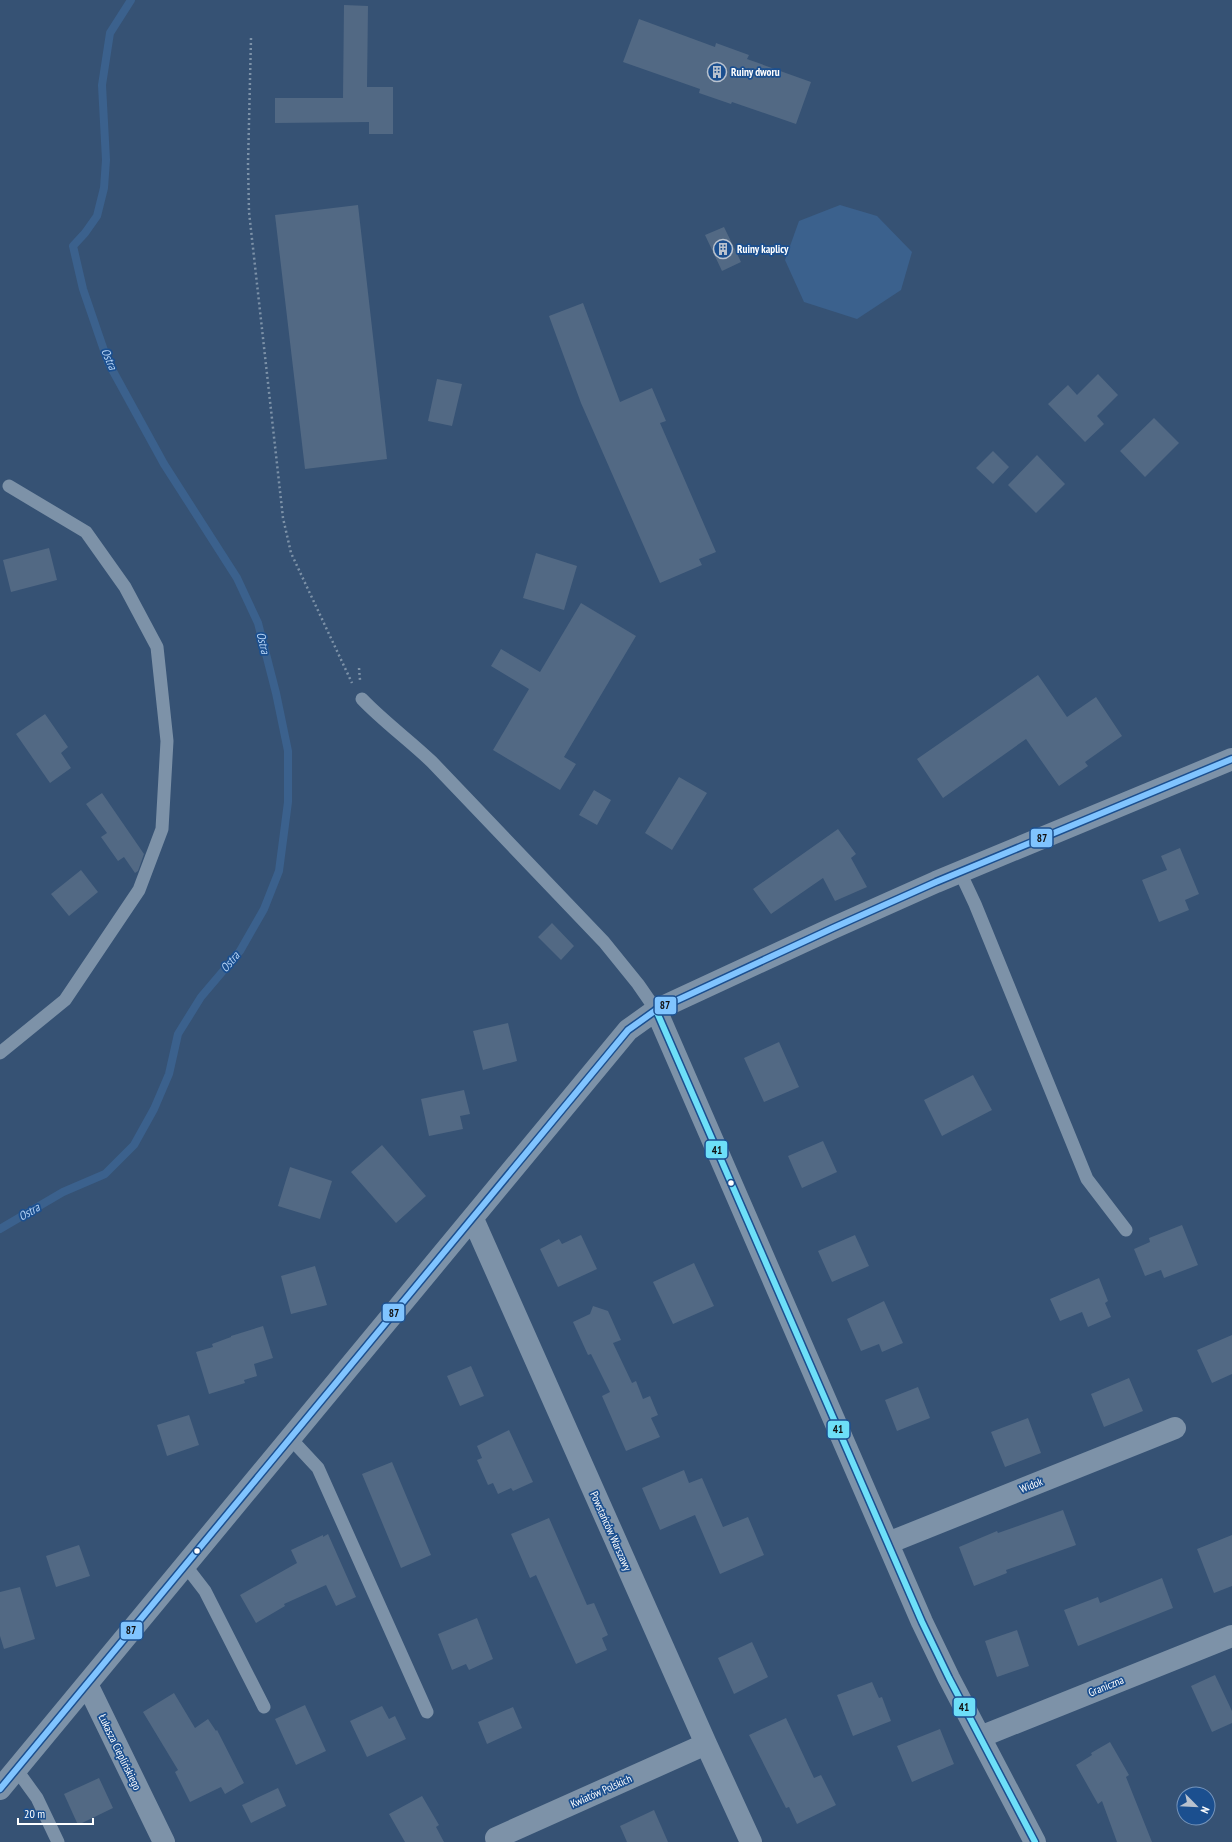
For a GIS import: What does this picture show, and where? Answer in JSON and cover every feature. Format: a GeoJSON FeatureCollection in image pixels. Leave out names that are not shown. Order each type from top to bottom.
{"type":"FeatureCollection","features":[{"type":"Feature","properties":{"kind":"street"},"geometry":{"type":"LineString","coordinates":[[0,1789],[628,1030],[656,1010],[832,928],[960,872],[1232,759]]}},
{"type":"Feature","properties":{"kind":"street"},"geometry":{"type":"LineString","coordinates":[[656,1010],[888,1543],[949,1678],[1035,1842]]}},
{"type":"Feature","properties":{"kind":"street","name":"Powstańców Warszawy"},"geometry":{"type":"LineString","coordinates":[[473,1219],[751,1842]]}},
{"type":"Feature","properties":{"kind":"street","name":"Widok"},"geometry":{"type":"LineString","coordinates":[[888,1543],[1175,1428]]}},
{"type":"Feature","properties":{"kind":"street","name":"Graniczna"},"geometry":{"type":"LineString","coordinates":[[980,1737],[1232,1636]]}},
{"type":"Feature","properties":{"kind":"street","name":"Łukasza Cieplińskiego"},"geometry":{"type":"LineString","coordinates":[[87,1684],[164,1842]]}},
{"type":"Feature","properties":{"kind":"street","name":"Kwiatów Polskich"},"geometry":{"type":"LineString","coordinates":[[497,1840],[706,1744]]}},
{"type":"Feature","properties":{"kind":"lane"},"geometry":{"type":"LineString","coordinates":[[0,1053],[65,1000],[139,890],[162,829],[167,741],[157,647],[125,587],[86,532],[9,486]]}},
{"type":"Feature","properties":{"kind":"lane"},"geometry":{"type":"LineString","coordinates":[[362,699],[383,720],[408,739],[432,762],[604,942],[638,984],[656,1010]]}},
{"type":"Feature","properties":{"kind":"lane"},"geometry":{"type":"LineString","coordinates":[[960,872],[975,904],[1087,1179],[1126,1230]]}},
{"type":"Feature","properties":{"kind":"lane"},"geometry":{"type":"LineString","coordinates":[[291,1439],[318,1468],[426,1712]]}},
{"type":"Feature","properties":{"kind":"lane"},"geometry":{"type":"LineString","coordinates":[[185,1565],[205,1591],[264,1707]]}},
{"type":"Feature","properties":{"kind":"lane"},"geometry":{"type":"LineString","coordinates":[[16,1769],[37,1798],[58,1842]]}},
{"type":"Feature","properties":{"kind":"path"},"geometry":{"type":"LineString","coordinates":[[251,38],[248,164],[249,212],[283,518],[291,553],[350,680],[362,699]]}},
{"type":"Feature","properties":{"kind":"water"},"geometry":{"type":"Polygon","coordinates":[[[840,205],[877,216],[912,252],[901,290],[857,319],[804,302],[785,260],[799,221],[840,205]]]}},
{"type":"Feature","properties":{"kind":"building"},"geometry":{"type":"Polygon","coordinates":[[[344,5],[368,6],[367,87],[393,87],[393,134],[369,134],[369,122],[275,123],[275,98],[343,98],[344,5]]]}},
{"type":"Feature","properties":{"kind":"building","name":"Ruiny dworu"},"geometry":{"type":"Polygon","coordinates":[[[639,19],[715,47],[716,43],[749,55],[747,59],[811,82],[796,124],[732,102],[731,104],[699,93],[700,89],[623,62],[639,19]]]}},
{"type":"Feature","properties":{"kind":"building"},"geometry":{"type":"Polygon","coordinates":[[[358,205],[387,459],[305,469],[275,215],[358,205]]]}},
{"type":"Feature","properties":{"kind":"building","name":"Ruiny kaplicy"},"geometry":{"type":"Polygon","coordinates":[[[724,227],[741,262],[722,271],[705,235],[724,227]]]}},
{"type":"Feature","properties":{"kind":"building"},"geometry":{"type":"Polygon","coordinates":[[[583,303],[620,402],[652,388],[666,421],[660,423],[716,552],[699,559],[702,565],[660,583],[581,403],[549,316],[583,303]]]}},
{"type":"Feature","properties":{"kind":"building"},"geometry":{"type":"Polygon","coordinates":[[[1098,374],[1118,395],[1097,416],[1104,424],[1085,442],[1048,404],[1068,385],[1077,395],[1098,374]]]}},
{"type":"Feature","properties":{"kind":"building"},"geometry":{"type":"Polygon","coordinates":[[[437,379],[462,384],[452,426],[428,421],[437,379]]]}},
{"type":"Feature","properties":{"kind":"building"},"geometry":{"type":"Polygon","coordinates":[[[1154,418],[1179,443],[1145,477],[1120,451],[1154,418]]]}},
{"type":"Feature","properties":{"kind":"building"},"geometry":{"type":"Polygon","coordinates":[[[993,451],[1009,467],[993,484],[976,468],[993,451]]]}},
{"type":"Feature","properties":{"kind":"building"},"geometry":{"type":"Polygon","coordinates":[[[1037,455],[1065,484],[1036,513],[1008,485],[1037,455]]]}},
{"type":"Feature","properties":{"kind":"building"},"geometry":{"type":"Polygon","coordinates":[[[49,548],[57,580],[11,592],[3,560],[49,548]]]}},
{"type":"Feature","properties":{"kind":"building"},"geometry":{"type":"Polygon","coordinates":[[[536,553],[577,566],[564,610],[523,598],[536,553]]]}},
{"type":"Feature","properties":{"kind":"building"},"geometry":{"type":"Polygon","coordinates":[[[581,603],[636,636],[564,757],[576,764],[560,790],[493,750],[529,689],[491,666],[501,649],[540,672],[581,603]]]}},
{"type":"Feature","properties":{"kind":"building"},"geometry":{"type":"Polygon","coordinates":[[[1038,675],[1067,717],[1096,697],[1122,736],[1085,762],[1088,766],[1059,786],[1026,739],[943,798],[917,759],[1038,675]]]}},
{"type":"Feature","properties":{"kind":"building"},"geometry":{"type":"Polygon","coordinates":[[[45,714],[68,747],[61,753],[71,768],[50,783],[16,734],[45,714]]]}},
{"type":"Feature","properties":{"kind":"building"},"geometry":{"type":"Polygon","coordinates":[[[679,777],[707,793],[672,850],[645,833],[679,777]]]}},
{"type":"Feature","properties":{"kind":"building"},"geometry":{"type":"Polygon","coordinates":[[[594,790],[611,800],[597,825],[579,815],[594,790]]]}},
{"type":"Feature","properties":{"kind":"building"},"geometry":{"type":"Polygon","coordinates":[[[102,793],[144,854],[138,871],[135,873],[124,857],[118,861],[101,837],[107,833],[86,804],[102,793]]]}},
{"type":"Feature","properties":{"kind":"building"},"geometry":{"type":"Polygon","coordinates":[[[838,829],[856,854],[851,858],[867,887],[835,901],[823,878],[771,914],[753,889],[838,829]]]}},
{"type":"Feature","properties":{"kind":"building"},"geometry":{"type":"Polygon","coordinates":[[[1180,848],[1199,894],[1185,900],[1189,910],[1159,922],[1142,880],[1167,870],[1161,856],[1180,848]]]}},
{"type":"Feature","properties":{"kind":"building"},"geometry":{"type":"Polygon","coordinates":[[[81,870],[98,892],[69,916],[51,894],[81,870]]]}},
{"type":"Feature","properties":{"kind":"building"},"geometry":{"type":"Polygon","coordinates":[[[552,923],[574,946],[561,960],[538,937],[552,923]]]}},
{"type":"Feature","properties":{"kind":"building"},"geometry":{"type":"Polygon","coordinates":[[[508,1023],[517,1061],[483,1070],[473,1031],[508,1023]]]}},
{"type":"Feature","properties":{"kind":"building"},"geometry":{"type":"Polygon","coordinates":[[[779,1042],[799,1087],[764,1102],[744,1058],[779,1042]]]}},
{"type":"Feature","properties":{"kind":"building"},"geometry":{"type":"Polygon","coordinates":[[[973,1075],[992,1110],[942,1136],[924,1100],[973,1075]]]}},
{"type":"Feature","properties":{"kind":"building"},"geometry":{"type":"Polygon","coordinates":[[[464,1090],[470,1114],[460,1116],[463,1129],[429,1136],[421,1099],[464,1090]]]}},
{"type":"Feature","properties":{"kind":"building"},"geometry":{"type":"Polygon","coordinates":[[[823,1141],[837,1172],[802,1188],[788,1156],[823,1141]]]}},
{"type":"Feature","properties":{"kind":"building"},"geometry":{"type":"Polygon","coordinates":[[[382,1145],[426,1196],[396,1223],[351,1172],[382,1145]]]}},
{"type":"Feature","properties":{"kind":"building"},"geometry":{"type":"Polygon","coordinates":[[[290,1167],[332,1181],[320,1219],[278,1206],[290,1167]]]}},
{"type":"Feature","properties":{"kind":"building"},"geometry":{"type":"Polygon","coordinates":[[[1182,1225],[1198,1265],[1164,1278],[1161,1270],[1145,1276],[1134,1249],[1150,1242],[1149,1238],[1182,1225]]]}},
{"type":"Feature","properties":{"kind":"building"},"geometry":{"type":"Polygon","coordinates":[[[581,1235],[597,1269],[558,1287],[540,1249],[559,1239],[562,1244],[581,1235]]]}},
{"type":"Feature","properties":{"kind":"building"},"geometry":{"type":"Polygon","coordinates":[[[855,1235],[869,1266],[832,1282],[818,1251],[855,1235]]]}},
{"type":"Feature","properties":{"kind":"building"},"geometry":{"type":"Polygon","coordinates":[[[694,1263],[714,1306],[673,1324],[653,1282],[694,1263]]]}},
{"type":"Feature","properties":{"kind":"building"},"geometry":{"type":"Polygon","coordinates":[[[315,1266],[327,1305],[291,1314],[281,1276],[315,1266]]]}},
{"type":"Feature","properties":{"kind":"building"},"geometry":{"type":"Polygon","coordinates":[[[1099,1278],[1108,1301],[1105,1303],[1111,1317],[1088,1327],[1082,1312],[1060,1321],[1050,1299],[1099,1278]]]}},
{"type":"Feature","properties":{"kind":"building"},"geometry":{"type":"Polygon","coordinates":[[[884,1301],[903,1343],[882,1352],[879,1344],[861,1351],[847,1319],[884,1301]]]}},
{"type":"Feature","properties":{"kind":"building"},"geometry":{"type":"Polygon","coordinates":[[[593,1306],[608,1311],[621,1340],[613,1343],[632,1383],[636,1381],[643,1399],[650,1396],[658,1415],[651,1418],[660,1437],[626,1451],[602,1396],[610,1392],[591,1354],[588,1355],[573,1322],[590,1314],[593,1306]]]}},
{"type":"Feature","properties":{"kind":"building"},"geometry":{"type":"Polygon","coordinates":[[[263,1326],[273,1358],[254,1364],[257,1376],[244,1380],[245,1383],[209,1394],[196,1352],[213,1347],[212,1344],[231,1336],[263,1326]]]}},
{"type":"Feature","properties":{"kind":"building"},"geometry":{"type":"Polygon","coordinates":[[[1232,1335],[1232,1374],[1212,1383],[1197,1350],[1232,1335]]]}},
{"type":"Feature","properties":{"kind":"building"},"geometry":{"type":"Polygon","coordinates":[[[471,1366],[484,1396],[460,1406],[447,1376],[471,1366]]]}},
{"type":"Feature","properties":{"kind":"building"},"geometry":{"type":"Polygon","coordinates":[[[1129,1378],[1143,1411],[1104,1427],[1091,1394],[1129,1378]]]}},
{"type":"Feature","properties":{"kind":"building"},"geometry":{"type":"Polygon","coordinates":[[[918,1387],[930,1418],[897,1431],[885,1400],[918,1387]]]}},
{"type":"Feature","properties":{"kind":"building"},"geometry":{"type":"Polygon","coordinates":[[[189,1415],[199,1445],[167,1456],[157,1425],[189,1415]]]}},
{"type":"Feature","properties":{"kind":"building"},"geometry":{"type":"Polygon","coordinates":[[[1028,1418],[1041,1453],[1005,1467],[991,1432],[1028,1418]]]}},
{"type":"Feature","properties":{"kind":"building"},"geometry":{"type":"Polygon","coordinates":[[[509,1430],[533,1482],[513,1491],[511,1488],[498,1494],[493,1483],[488,1485],[477,1460],[482,1458],[477,1446],[509,1430]]]}},
{"type":"Feature","properties":{"kind":"building"},"geometry":{"type":"Polygon","coordinates":[[[392,1462],[431,1555],[401,1568],[362,1474],[392,1462]]]}},
{"type":"Feature","properties":{"kind":"building"},"geometry":{"type":"Polygon","coordinates":[[[684,1470],[689,1483],[702,1478],[723,1527],[748,1517],[764,1555],[720,1574],[695,1515],[660,1530],[642,1488],[684,1470]]]}},
{"type":"Feature","properties":{"kind":"building"},"geometry":{"type":"Polygon","coordinates":[[[1063,1510],[1076,1545],[1006,1570],[1007,1573],[974,1586],[959,1547],[997,1531],[998,1533],[1063,1510]]]}},
{"type":"Feature","properties":{"kind":"building"},"geometry":{"type":"Polygon","coordinates":[[[549,1518],[587,1605],[594,1603],[608,1635],[602,1638],[607,1650],[576,1664],[536,1575],[530,1578],[511,1534],[549,1518]]]}},
{"type":"Feature","properties":{"kind":"building"},"geometry":{"type":"Polygon","coordinates":[[[328,1534],[356,1597],[336,1606],[326,1585],[284,1604],[285,1606],[256,1623],[240,1595],[297,1563],[291,1550],[328,1534]]]}},
{"type":"Feature","properties":{"kind":"building"},"geometry":{"type":"Polygon","coordinates":[[[1232,1535],[1232,1586],[1214,1593],[1197,1549],[1232,1535]]]}},
{"type":"Feature","properties":{"kind":"building"},"geometry":{"type":"Polygon","coordinates":[[[79,1545],[90,1576],[56,1587],[46,1556],[79,1545]]]}},
{"type":"Feature","properties":{"kind":"building"},"geometry":{"type":"Polygon","coordinates":[[[1162,1578],[1173,1608],[1078,1646],[1064,1610],[1098,1597],[1100,1603],[1162,1578]]]}},
{"type":"Feature","properties":{"kind":"building"},"geometry":{"type":"Polygon","coordinates":[[[20,1587],[35,1639],[4,1649],[0,1636],[0,1592],[20,1587]]]}},
{"type":"Feature","properties":{"kind":"building"},"geometry":{"type":"Polygon","coordinates":[[[477,1618],[493,1659],[469,1670],[466,1664],[452,1670],[438,1634],[477,1618]]]}},
{"type":"Feature","properties":{"kind":"building"},"geometry":{"type":"Polygon","coordinates":[[[1017,1630],[1029,1666],[997,1677],[985,1641],[1017,1630]]]}},
{"type":"Feature","properties":{"kind":"building"},"geometry":{"type":"Polygon","coordinates":[[[752,1642],[768,1677],[734,1694],[718,1658],[752,1642]]]}},
{"type":"Feature","properties":{"kind":"building"},"geometry":{"type":"Polygon","coordinates":[[[1215,1675],[1232,1711],[1232,1723],[1212,1732],[1191,1686],[1215,1675]]]}},
{"type":"Feature","properties":{"kind":"building"},"geometry":{"type":"Polygon","coordinates":[[[872,1682],[879,1698],[882,1697],[891,1721],[853,1736],[837,1695],[872,1682]]]}},
{"type":"Feature","properties":{"kind":"building"},"geometry":{"type":"Polygon","coordinates":[[[174,1693],[195,1728],[208,1719],[216,1731],[217,1730],[244,1783],[225,1794],[221,1787],[190,1802],[175,1772],[178,1770],[143,1712],[174,1693]]]}},
{"type":"Feature","properties":{"kind":"building"},"geometry":{"type":"Polygon","coordinates":[[[305,1705],[326,1751],[296,1765],[275,1719],[305,1705]]]}},
{"type":"Feature","properties":{"kind":"building"},"geometry":{"type":"Polygon","coordinates":[[[382,1706],[389,1719],[395,1716],[406,1739],[367,1757],[350,1721],[382,1706]]]}},
{"type":"Feature","properties":{"kind":"building"},"geometry":{"type":"Polygon","coordinates":[[[513,1707],[522,1728],[487,1744],[478,1722],[513,1707]]]}},
{"type":"Feature","properties":{"kind":"building"},"geometry":{"type":"Polygon","coordinates":[[[786,1718],[814,1778],[821,1775],[836,1805],[797,1824],[789,1807],[786,1808],[749,1735],[786,1718]]]}},
{"type":"Feature","properties":{"kind":"building"},"geometry":{"type":"Polygon","coordinates":[[[940,1729],[954,1764],[912,1782],[897,1746],[940,1729]]]}},
{"type":"Feature","properties":{"kind":"building"},"geometry":{"type":"Polygon","coordinates":[[[1110,1742],[1129,1775],[1126,1777],[1152,1842],[1117,1842],[1102,1801],[1098,1804],[1076,1765],[1092,1755],[1091,1753],[1110,1742]]]}},
{"type":"Feature","properties":{"kind":"building"},"geometry":{"type":"Polygon","coordinates":[[[99,1778],[113,1808],[78,1825],[64,1794],[99,1778]]]}},
{"type":"Feature","properties":{"kind":"building"},"geometry":{"type":"Polygon","coordinates":[[[278,1788],[286,1806],[251,1823],[242,1805],[278,1788]]]}},
{"type":"Feature","properties":{"kind":"building"},"geometry":{"type":"Polygon","coordinates":[[[422,1796],[439,1825],[436,1827],[444,1842],[405,1842],[389,1814],[422,1796]]]}},
{"type":"Feature","properties":{"kind":"building"},"geometry":{"type":"Polygon","coordinates":[[[654,1810],[668,1842],[627,1842],[620,1826],[654,1810]]]}},
{"type":"Feature","properties":{"kind":"waterway","name":"Ostra"},"geometry":{"type":"LineString","coordinates":[[0,1229],[63,1192],[105,1174],[134,1145],[154,1109],[169,1074],[178,1034],[201,997],[240,951],[264,909],[279,871],[288,802],[288,751],[276,693],[258,623],[237,578],[164,464],[108,362],[83,289],[73,246],[85,233],[97,216],[104,188],[106,160],[102,85],[110,33],[131,0]]}},
{"type":"Feature","properties":{"kind":"transit line","name":"87"},"geometry":{"type":"LineString","coordinates":[[0,1789],[628,1030],[656,1010],[833,928],[936,882],[1232,759]]}},
{"type":"Feature","properties":{"kind":"transit line","name":"41"},"geometry":{"type":"LineString","coordinates":[[656,1010],[922,1622],[949,1678],[1035,1842]]}},
{"type":"Feature","properties":{"kind":"place","name":"Ruiny dworu"},"geometry":{"type":"Point","coordinates":[717,72]}},
{"type":"Feature","properties":{"kind":"place","name":"Ruiny kaplicy"},"geometry":{"type":"Point","coordinates":[723,249]}}]}
